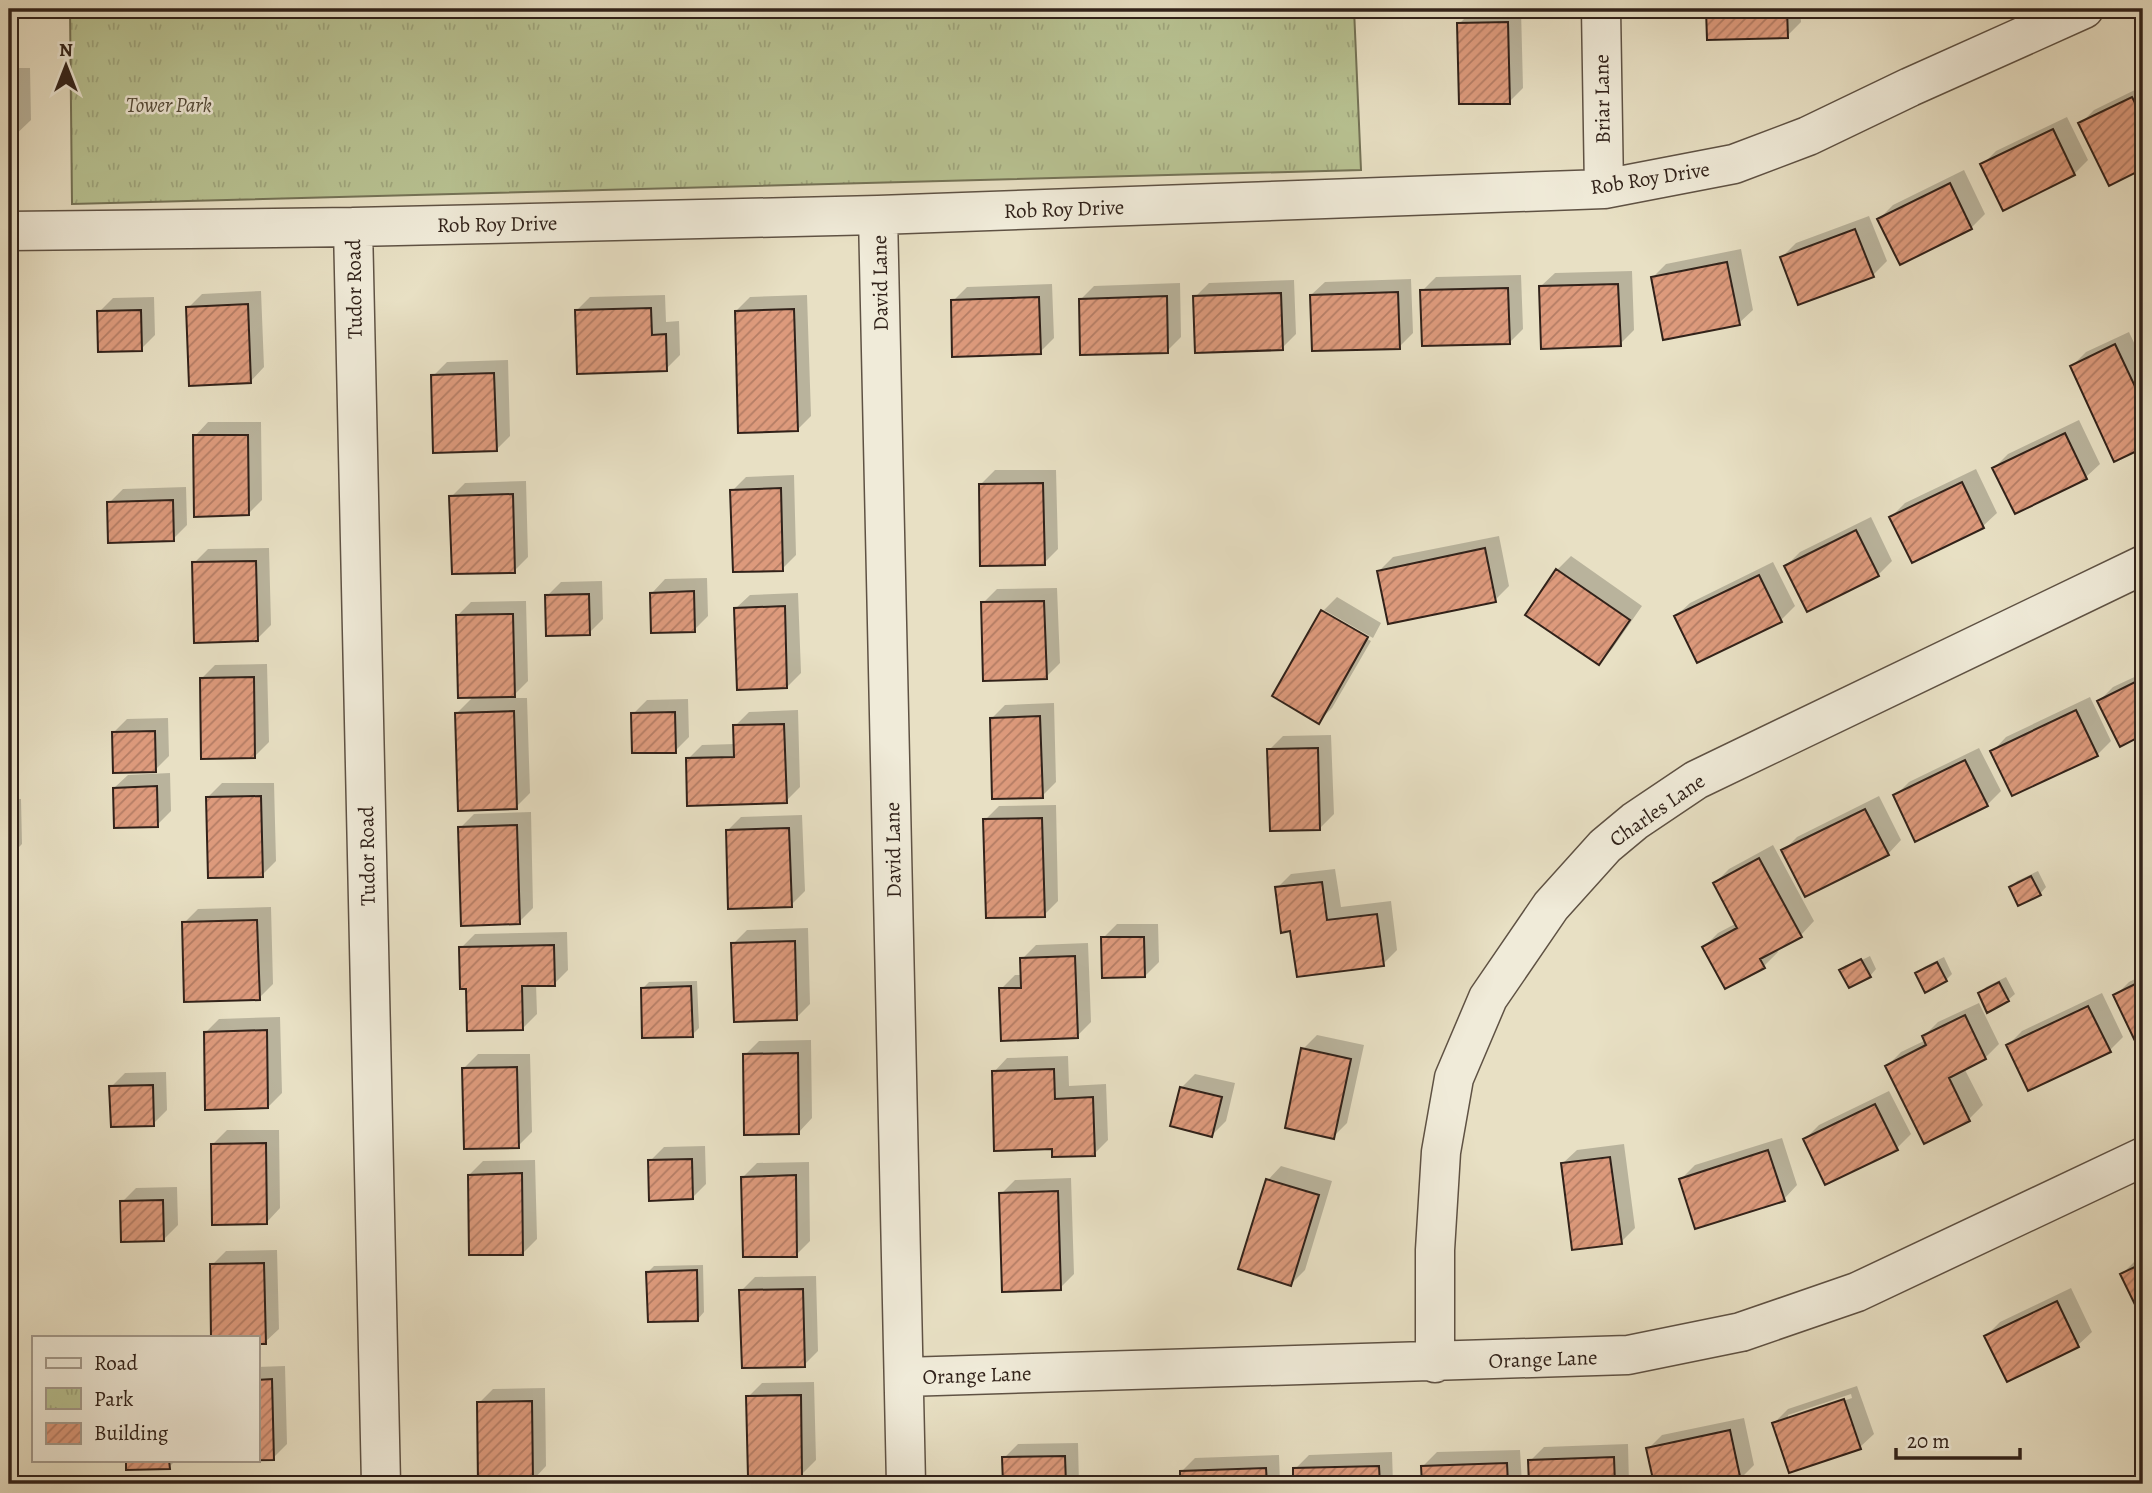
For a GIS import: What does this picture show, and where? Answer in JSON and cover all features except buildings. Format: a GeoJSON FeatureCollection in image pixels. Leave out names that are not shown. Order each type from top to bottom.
{"type":"FeatureCollection","features":[{"type":"Feature","properties":{"kind":"street","name":"Briar Lane"},"geometry":{"type":"LineString","coordinates":[[1601,9],[1604,188]]}},
{"type":"Feature","properties":{"kind":"street","name":"Rob Roy Drive"},"geometry":{"type":"LineString","coordinates":[[9,231],[353,227],[878,215],[1604,188],[1734,164],[1808,136],[2084,9]]}},
{"type":"Feature","properties":{"kind":"street","name":"David Lane"},"geometry":{"type":"LineString","coordinates":[[878,215],[906,1484]]}},
{"type":"Feature","properties":{"kind":"street","name":"Tudor Road"},"geometry":{"type":"LineString","coordinates":[[353,227],[381,1484]]}},
{"type":"Feature","properties":{"kind":"street","name":"Charles Lane"},"geometry":{"type":"LineString","coordinates":[[1435,1363],[1435,1250],[1441,1152],[1454,1078],[1488,998],[1551,906],[1577,875],[1605,846],[1635,821],[1696,780],[2143,565]]}},
{"type":"Feature","properties":{"kind":"street","name":"Orange Lane"},"geometry":{"type":"LineString","coordinates":[[904,1377],[1435,1363],[1628,1355],[1741,1332],[1857,1292],[2143,1157]]}},
{"type":"Feature","properties":{"kind":"green space","name":"Tower Park"},"geometry":{"type":"Polygon","coordinates":[[[70,9],[1354,9],[1361,170],[72,204],[70,9]]]}}]}
